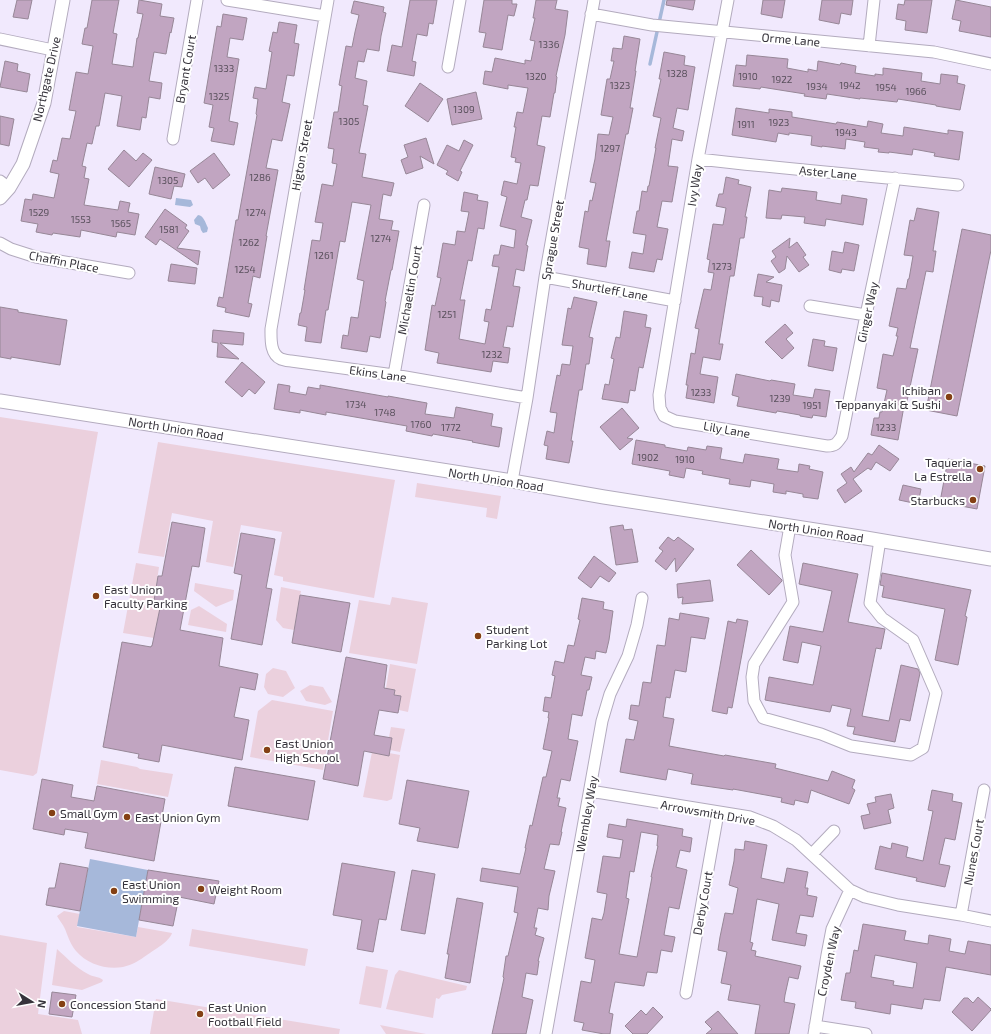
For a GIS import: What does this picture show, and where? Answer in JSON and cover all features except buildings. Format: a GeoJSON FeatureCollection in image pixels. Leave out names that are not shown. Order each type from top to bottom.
{"type":"FeatureCollection","features":[{"type":"Feature","properties":{"kind":"street","name":"Northgate Drive"},"geometry":{"type":"LineString","coordinates":[[0,198],[5,184],[23,164],[44,103],[63,0]]}},
{"type":"Feature","properties":{"kind":"street","name":"Bryant Court"},"geometry":{"type":"LineString","coordinates":[[173,139],[197,0]]}},
{"type":"Feature","properties":{"kind":"street"},"geometry":{"type":"LineString","coordinates":[[227,0],[325,16]]}},
{"type":"Feature","properties":{"kind":"street","name":"Higton Street"},"geometry":{"type":"LineString","coordinates":[[274,310],[328,0]]}},
{"type":"Feature","properties":{"kind":"street"},"geometry":{"type":"LineString","coordinates":[[448,66],[460,0]]}},
{"type":"Feature","properties":{"kind":"street","name":"Sprague Street"},"geometry":{"type":"LineString","coordinates":[[512,481],[545,277],[594,0]]}},
{"type":"Feature","properties":{"kind":"street","name":"Ivy Way"},"geometry":{"type":"LineString","coordinates":[[664,371],[698,159],[728,0]]}},
{"type":"Feature","properties":{"kind":"street"},"geometry":{"type":"LineString","coordinates":[[869,46],[874,0]]}},
{"type":"Feature","properties":{"kind":"street","name":"Orme Lane"},"geometry":{"type":"LineString","coordinates":[[591,14],[652,25],[934,52],[991,64]]}},
{"type":"Feature","properties":{"kind":"street"},"geometry":{"type":"LineString","coordinates":[[0,39],[53,50]]}},
{"type":"Feature","properties":{"kind":"street","name":"Aster Lane"},"geometry":{"type":"LineString","coordinates":[[698,159],[958,185]]}},
{"type":"Feature","properties":{"kind":"street","name":"Ginger Way"},"geometry":{"type":"LineString","coordinates":[[837,444],[842,436],[895,178]]}},
{"type":"Feature","properties":{"kind":"street","name":"Michaeltin Court"},"geometry":{"type":"LineString","coordinates":[[394,375],[424,205]]}},
{"type":"Feature","properties":{"kind":"street","name":"Chaffin Place"},"geometry":{"type":"LineString","coordinates":[[0,243],[11,249],[36,257],[129,273]]}},
{"type":"Feature","properties":{"kind":"street","name":"Shurtleff Lane"},"geometry":{"type":"LineString","coordinates":[[545,277],[675,301]]}},
{"type":"Feature","properties":{"kind":"street"},"geometry":{"type":"LineString","coordinates":[[810,306],[866,315]]}},
{"type":"Feature","properties":{"kind":"street","name":"Ekins Lane"},"geometry":{"type":"LineString","coordinates":[[274,310],[271,329],[271,345],[274,352],[280,359],[394,375],[526,398]]}},
{"type":"Feature","properties":{"kind":"street","name":"Lily Lane"},"geometry":{"type":"LineString","coordinates":[[664,371],[659,395],[660,408],[664,416],[675,421],[827,446],[837,444]]}},
{"type":"Feature","properties":{"kind":"street","name":"North Union Road"},"geometry":{"type":"LineString","coordinates":[[0,401],[512,481],[991,559]]}},
{"type":"Feature","properties":{"kind":"street"},"geometry":{"type":"LineString","coordinates":[[790,526],[786,555],[793,602],[754,664],[752,677],[754,701],[763,718],[821,734],[851,746],[911,755],[923,748],[936,693],[913,640],[882,618],[870,603],[880,540]]}},
{"type":"Feature","properties":{"kind":"street","name":"Wembley Way"},"geometry":{"type":"LineString","coordinates":[[546,1034],[602,721],[610,694],[628,656],[637,625],[642,598]]}},
{"type":"Feature","properties":{"kind":"street","name":"Nunes Court"},"geometry":{"type":"LineString","coordinates":[[961,915],[984,790]]}},
{"type":"Feature","properties":{"kind":"street","name":"Arrowsmith Drive"},"geometry":{"type":"LineString","coordinates":[[590,791],[750,817],[773,826],[796,840],[850,890],[865,897],[898,905],[991,921]]}},
{"type":"Feature","properties":{"kind":"street","name":"Derby Court"},"geometry":{"type":"LineString","coordinates":[[686,993],[718,813]]}},
{"type":"Feature","properties":{"kind":"street"},"geometry":{"type":"LineString","coordinates":[[812,854],[834,831]]}},
{"type":"Feature","properties":{"kind":"street","name":"Croyden Way"},"geometry":{"type":"LineString","coordinates":[[815,1030],[832,929],[850,890]]}},
{"type":"Feature","properties":{"kind":"street"},"geometry":{"type":"LineString","coordinates":[[815,1030],[866,1034]]}},
{"type":"Feature","properties":{"kind":"shaded area"},"geometry":{"type":"Polygon","coordinates":[[[0,417],[98,432],[37,773],[33,776],[0,770],[0,417]]]}},
{"type":"Feature","properties":{"kind":"shaded area"},"geometry":{"type":"Polygon","coordinates":[[[158,442],[395,480],[374,598],[283,581],[283,577],[274,575],[282,532],[241,525],[233,567],[206,562],[213,521],[172,513],[164,557],[138,553],[158,442]]]}},
{"type":"Feature","properties":{"kind":"shaded area"},"geometry":{"type":"Polygon","coordinates":[[[417,483],[501,496],[497,519],[486,517],[487,508],[415,497],[417,483]]]}},
{"type":"Feature","properties":{"kind":"shaded area"},"geometry":{"type":"Polygon","coordinates":[[[136,563],[159,567],[153,607],[160,608],[154,638],[123,633],[136,563]]]}},
{"type":"Feature","properties":{"kind":"shaded area"},"geometry":{"type":"Polygon","coordinates":[[[195,583],[234,590],[233,600],[216,607],[194,591],[195,583]]]}},
{"type":"Feature","properties":{"kind":"shaded area"},"geometry":{"type":"Polygon","coordinates":[[[281,587],[301,591],[294,630],[283,628],[276,620],[281,587]]]}},
{"type":"Feature","properties":{"kind":"shaded area"},"geometry":{"type":"Polygon","coordinates":[[[392,597],[428,603],[417,664],[349,653],[359,600],[390,605],[392,597]]]}},
{"type":"Feature","properties":{"kind":"shaded area"},"geometry":{"type":"Polygon","coordinates":[[[199,606],[227,624],[226,632],[188,625],[191,610],[199,606]]]}},
{"type":"Feature","properties":{"kind":"shaded area"},"geometry":{"type":"Polygon","coordinates":[[[390,664],[416,669],[408,712],[399,710],[401,696],[394,695],[395,690],[386,688],[390,664]]]}},
{"type":"Feature","properties":{"kind":"shaded area"},"geometry":{"type":"Polygon","coordinates":[[[273,668],[286,671],[295,688],[283,697],[268,694],[264,687],[266,674],[273,668]]]}},
{"type":"Feature","properties":{"kind":"shaded area"},"geometry":{"type":"Polygon","coordinates":[[[310,685],[323,687],[332,702],[325,705],[306,701],[300,691],[310,685]]]}},
{"type":"Feature","properties":{"kind":"shaded area"},"geometry":{"type":"Polygon","coordinates":[[[272,700],[333,711],[323,770],[250,757],[258,711],[272,700]]]}},
{"type":"Feature","properties":{"kind":"shaded area"},"geometry":{"type":"Polygon","coordinates":[[[391,727],[405,729],[400,752],[390,750],[392,738],[389,737],[391,727]]]}},
{"type":"Feature","properties":{"kind":"shaded area"},"geometry":{"type":"Polygon","coordinates":[[[372,752],[400,755],[392,799],[387,801],[363,797],[372,752]]]}},
{"type":"Feature","properties":{"kind":"shaded area"},"geometry":{"type":"Polygon","coordinates":[[[101,760],[137,767],[140,769],[173,774],[168,797],[97,784],[101,760]]]}},
{"type":"Feature","properties":{"kind":"shaded area"},"geometry":{"type":"Polygon","coordinates":[[[64,911],[80,914],[77,927],[136,937],[138,927],[172,933],[171,936],[161,945],[133,964],[117,968],[104,967],[91,963],[80,956],[74,948],[57,916],[64,911]]]}},
{"type":"Feature","properties":{"kind":"shaded area"},"geometry":{"type":"Polygon","coordinates":[[[192,929],[308,949],[305,966],[189,946],[192,929]]]}},
{"type":"Feature","properties":{"kind":"shaded area"},"geometry":{"type":"Polygon","coordinates":[[[0,935],[47,943],[38,1014],[78,1020],[82,1034],[0,1034],[0,935]]]}},
{"type":"Feature","properties":{"kind":"shaded area"},"geometry":{"type":"Polygon","coordinates":[[[57,949],[80,969],[103,980],[102,982],[82,990],[52,985],[57,949]]]}},
{"type":"Feature","properties":{"kind":"shaded area"},"geometry":{"type":"Polygon","coordinates":[[[366,966],[388,970],[381,1008],[359,1004],[366,966]]]}},
{"type":"Feature","properties":{"kind":"shaded area"},"geometry":{"type":"Polygon","coordinates":[[[399,970],[467,986],[466,990],[442,995],[439,999],[436,998],[433,1018],[386,1009],[395,975],[399,970]]]}},
{"type":"Feature","properties":{"kind":"shaded area","name":"East Union Football Field"},"geometry":{"type":"Polygon","coordinates":[[[156,999],[340,1029],[339,1034],[150,1034],[156,999]]]}},
{"type":"Feature","properties":{"kind":"shaded area"},"geometry":{"type":"Polygon","coordinates":[[[380,1025],[426,1034],[386,1034],[380,1025]]]}},
{"type":"Feature","properties":{"kind":"water"},"geometry":{"type":"Polygon","coordinates":[[[176,198],[191,200],[193,205],[190,207],[175,205],[176,198]]]}},
{"type":"Feature","properties":{"kind":"water"},"geometry":{"type":"Polygon","coordinates":[[[198,215],[204,220],[208,228],[207,232],[203,233],[200,226],[195,224],[194,220],[198,215]]]}},
{"type":"Feature","properties":{"kind":"water","name":"East Union Swimming"},"geometry":{"type":"Polygon","coordinates":[[[90,859],[148,870],[136,937],[77,926],[90,859]]]}},
{"type":"Feature","properties":{"kind":"waterway"},"geometry":{"type":"LineString","coordinates":[[650,64],[664,0]]}},
{"type":"Feature","properties":{"kind":"place","name":"Ichiban Teppanyaki & Sushi"},"geometry":{"type":"Point","coordinates":[949,397]}},
{"type":"Feature","properties":{"kind":"place","name":"Taqueria La Estrella"},"geometry":{"type":"Point","coordinates":[980,469]}},
{"type":"Feature","properties":{"kind":"place","name":"Starbucks"},"geometry":{"type":"Point","coordinates":[973,500]}},
{"type":"Feature","properties":{"kind":"place","name":"East Union Faculty Parking"},"geometry":{"type":"Point","coordinates":[96,596]}},
{"type":"Feature","properties":{"kind":"place","name":"Student Parking Lot"},"geometry":{"type":"Point","coordinates":[478,636]}},
{"type":"Feature","properties":{"kind":"place","name":"East Union High School"},"geometry":{"type":"Point","coordinates":[267,750]}},
{"type":"Feature","properties":{"kind":"place","name":"Small Gym"},"geometry":{"type":"Point","coordinates":[52,813]}},
{"type":"Feature","properties":{"kind":"place","name":"East Union Gym"},"geometry":{"type":"Point","coordinates":[127,817]}},
{"type":"Feature","properties":{"kind":"place","name":"Weight Room"},"geometry":{"type":"Point","coordinates":[201,889]}},
{"type":"Feature","properties":{"kind":"place","name":"East Union Swimming"},"geometry":{"type":"Point","coordinates":[114,891]}},
{"type":"Feature","properties":{"kind":"place","name":"Concession Stand"},"geometry":{"type":"Point","coordinates":[62,1004]}},
{"type":"Feature","properties":{"kind":"place","name":"East Union Football Field"},"geometry":{"type":"Point","coordinates":[200,1014]}}]}
